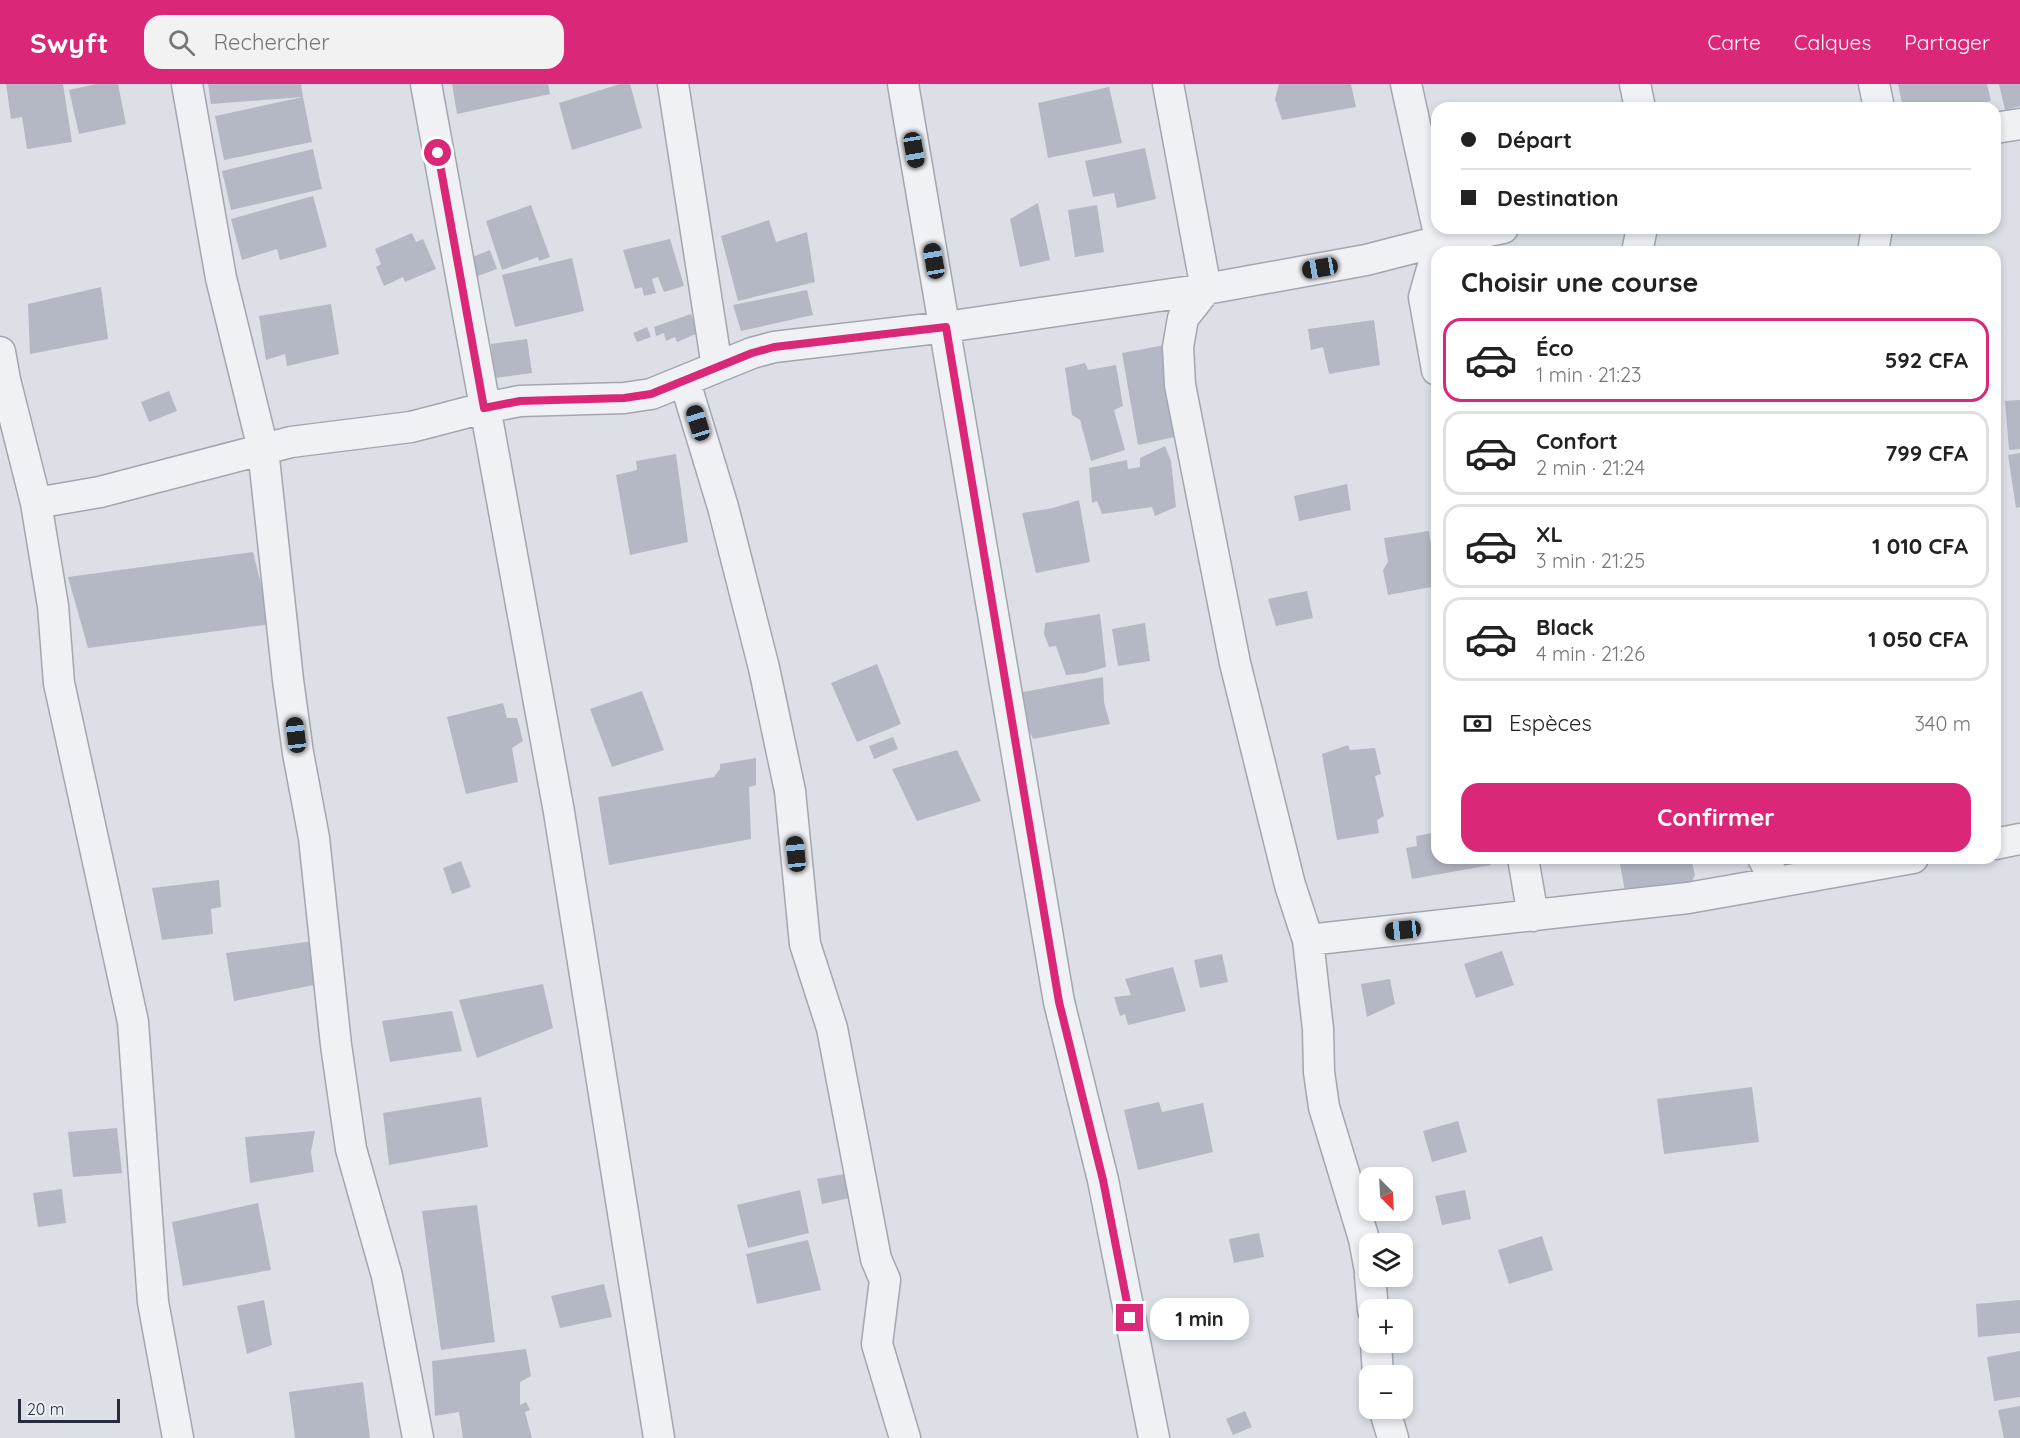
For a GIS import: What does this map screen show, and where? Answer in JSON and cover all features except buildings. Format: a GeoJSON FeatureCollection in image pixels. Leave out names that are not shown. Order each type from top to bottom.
{"type":"FeatureCollection","features":[{"type":"Feature","properties":{"kind":"street"},"geometry":{"type":"LineString","coordinates":[[186,84],[221,278],[263,449],[288,680],[298,753],[314,838],[336,1045],[350,1137],[387,1275],[418,1438]]}},
{"type":"Feature","properties":{"kind":"street"},"geometry":{"type":"LineString","coordinates":[[426,84],[559,812],[659,1438]]}},
{"type":"Feature","properties":{"kind":"street"},"geometry":{"type":"LineString","coordinates":[[673,84],[717,367]]}},
{"type":"Feature","properties":{"kind":"street"},"geometry":{"type":"LineString","coordinates":[[903,84],[1059,1002],[1103,1180],[1154,1438]]}},
{"type":"Feature","properties":{"kind":"street"},"geometry":{"type":"LineString","coordinates":[[1168,84],[1206,289],[1183,318],[1178,347],[1180,385],[1234,663],[1290,885],[1308,940],[1324,1107],[1362,1233]]}},
{"type":"Feature","properties":{"kind":"street"},"geometry":{"type":"LineString","coordinates":[[1406,84],[1431,199]]}},
{"type":"Feature","properties":{"kind":"street"},"geometry":{"type":"LineString","coordinates":[[1635,84],[1639,102]]}},
{"type":"Feature","properties":{"kind":"street"},"geometry":{"type":"LineString","coordinates":[[1874,84],[1878,102]]}},
{"type":"Feature","properties":{"kind":"street"},"geometry":{"type":"LineString","coordinates":[[2001,127],[2020,124]]}},
{"type":"Feature","properties":{"kind":"street"},"geometry":{"type":"LineString","coordinates":[[36,503],[100,492],[291,442],[411,427],[520,401],[624,398],[651,394],[752,353],[774,347],[946,327],[1206,289],[1366,260],[1431,234]]}},
{"type":"Feature","properties":{"kind":"street"},"geometry":{"type":"LineString","coordinates":[[1431,264],[1424,297],[1431,336]]}},
{"type":"Feature","properties":{"kind":"street"},"geometry":{"type":"LineString","coordinates":[[0,352],[36,503],[53,606],[59,683],[133,1022],[153,1302],[178,1438]]}},
{"type":"Feature","properties":{"kind":"street"},"geometry":{"type":"LineString","coordinates":[[685,381],[723,507],[764,668],[790,791],[805,945],[832,1028],[876,1259],[885,1280],[877,1344],[905,1438]]}},
{"type":"Feature","properties":{"kind":"street"},"geometry":{"type":"LineString","coordinates":[[2001,843],[2020,839]]}},
{"type":"Feature","properties":{"kind":"street"},"geometry":{"type":"LineString","coordinates":[[1524,864],[1533,916]]}},
{"type":"Feature","properties":{"kind":"street"},"geometry":{"type":"LineString","coordinates":[[1308,940],[1688,898],[1770,870],[1841,864]]}},
{"type":"Feature","properties":{"kind":"street"},"geometry":{"type":"LineString","coordinates":[[1387,1419],[1393,1438]]}},
{"type":"Feature","properties":{"kind":"route"},"geometry":{"type":"LineString","coordinates":[[438,153],[484,408],[520,401],[624,398],[651,394],[752,353],[774,347],[946,327],[1059,1002],[1103,1180],[1130,1318]]}}]}
